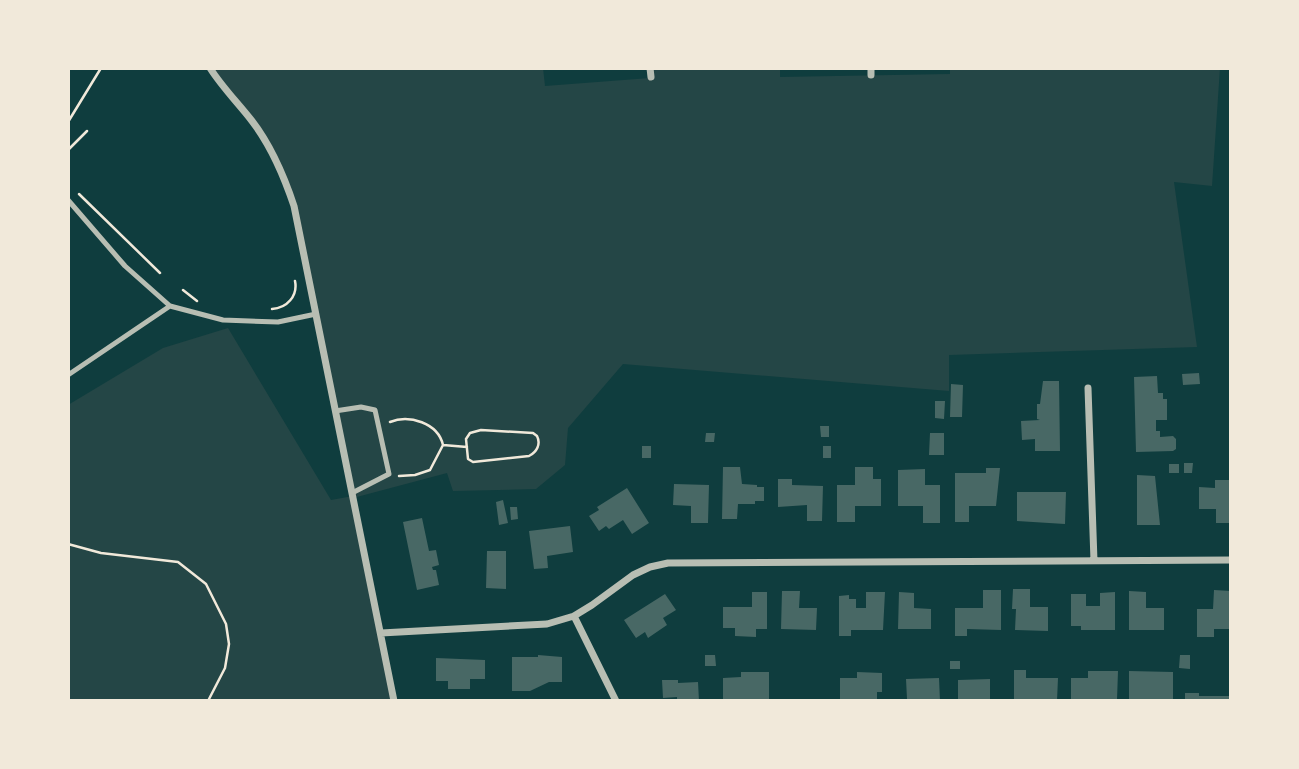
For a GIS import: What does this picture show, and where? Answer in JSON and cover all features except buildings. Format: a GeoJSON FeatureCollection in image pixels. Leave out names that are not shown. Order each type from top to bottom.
{"type":"FeatureCollection","features":[{"type":"Feature","properties":{"kind":"street"},"geometry":{"type":"LineString","coordinates":[[210,68],[271,150],[285,178],[294,206],[394,701]]}},
{"type":"Feature","properties":{"kind":"street"},"geometry":{"type":"LineString","coordinates":[[650,68],[651,78]]}},
{"type":"Feature","properties":{"kind":"street"},"geometry":{"type":"LineString","coordinates":[[1088,388],[1094,561]]}},
{"type":"Feature","properties":{"kind":"street"},"geometry":{"type":"LineString","coordinates":[[380,633],[547,624],[574,616],[633,575],[668,563],[1231,560]]}},
{"type":"Feature","properties":{"kind":"street"},"geometry":{"type":"LineString","coordinates":[[574,616],[616,701]]}},
{"type":"Feature","properties":{"kind":"lane"},"geometry":{"type":"LineString","coordinates":[[68,200],[125,266],[170,306],[223,320],[278,322],[316,314]]}},
{"type":"Feature","properties":{"kind":"lane"},"geometry":{"type":"LineString","coordinates":[[68,374],[170,306]]}},
{"type":"Feature","properties":{"kind":"lane"},"geometry":{"type":"LineString","coordinates":[[335,411],[361,407],[375,410],[389,474],[352,493]]}},
{"type":"Feature","properties":{"kind":"path"},"geometry":{"type":"LineString","coordinates":[[68,122],[101,68]]}},
{"type":"Feature","properties":{"kind":"path"},"geometry":{"type":"LineString","coordinates":[[68,150],[87,131]]}},
{"type":"Feature","properties":{"kind":"path"},"geometry":{"type":"LineString","coordinates":[[68,163],[68,174]]}},
{"type":"Feature","properties":{"kind":"path"},"geometry":{"type":"LineString","coordinates":[[79,194],[160,273]]}},
{"type":"Feature","properties":{"kind":"path"},"geometry":{"type":"LineString","coordinates":[[267,309],[278,309],[292,299],[296,288],[294,275]]}},
{"type":"Feature","properties":{"kind":"path"},"geometry":{"type":"LineString","coordinates":[[183,290],[200,303]]}},
{"type":"Feature","properties":{"kind":"path"},"geometry":{"type":"LineString","coordinates":[[379,426],[402,418],[412,419],[436,432],[443,445]]}},
{"type":"Feature","properties":{"kind":"path"},"geometry":{"type":"LineString","coordinates":[[481,430],[530,432],[536,434],[539,440],[531,455],[473,462],[468,459],[467,447],[467,436],[481,430]]}},
{"type":"Feature","properties":{"kind":"path"},"geometry":{"type":"LineString","coordinates":[[443,445],[467,447]]}},
{"type":"Feature","properties":{"kind":"path"},"geometry":{"type":"LineString","coordinates":[[389,474],[408,476],[430,470],[443,445]]}},
{"type":"Feature","properties":{"kind":"path"},"geometry":{"type":"LineString","coordinates":[[68,544],[101,553],[178,562],[206,584],[226,624],[229,644],[225,668],[208,701]]}},
{"type":"Feature","properties":{"kind":"shaded area"},"geometry":{"type":"Polygon","coordinates":[[[210,68],[543,68],[545,86],[650,78],[650,68],[780,68],[780,77],[950,74],[950,68],[1220,68],[1212,186],[1174,182],[1197,347],[949,355],[949,391],[623,364],[568,428],[565,465],[536,489],[453,491],[447,473],[353,498],[394,701],[68,701],[68,405],[163,348],[228,328],[331,500],[353,496],[294,206],[271,151],[210,68]]]}}]}
